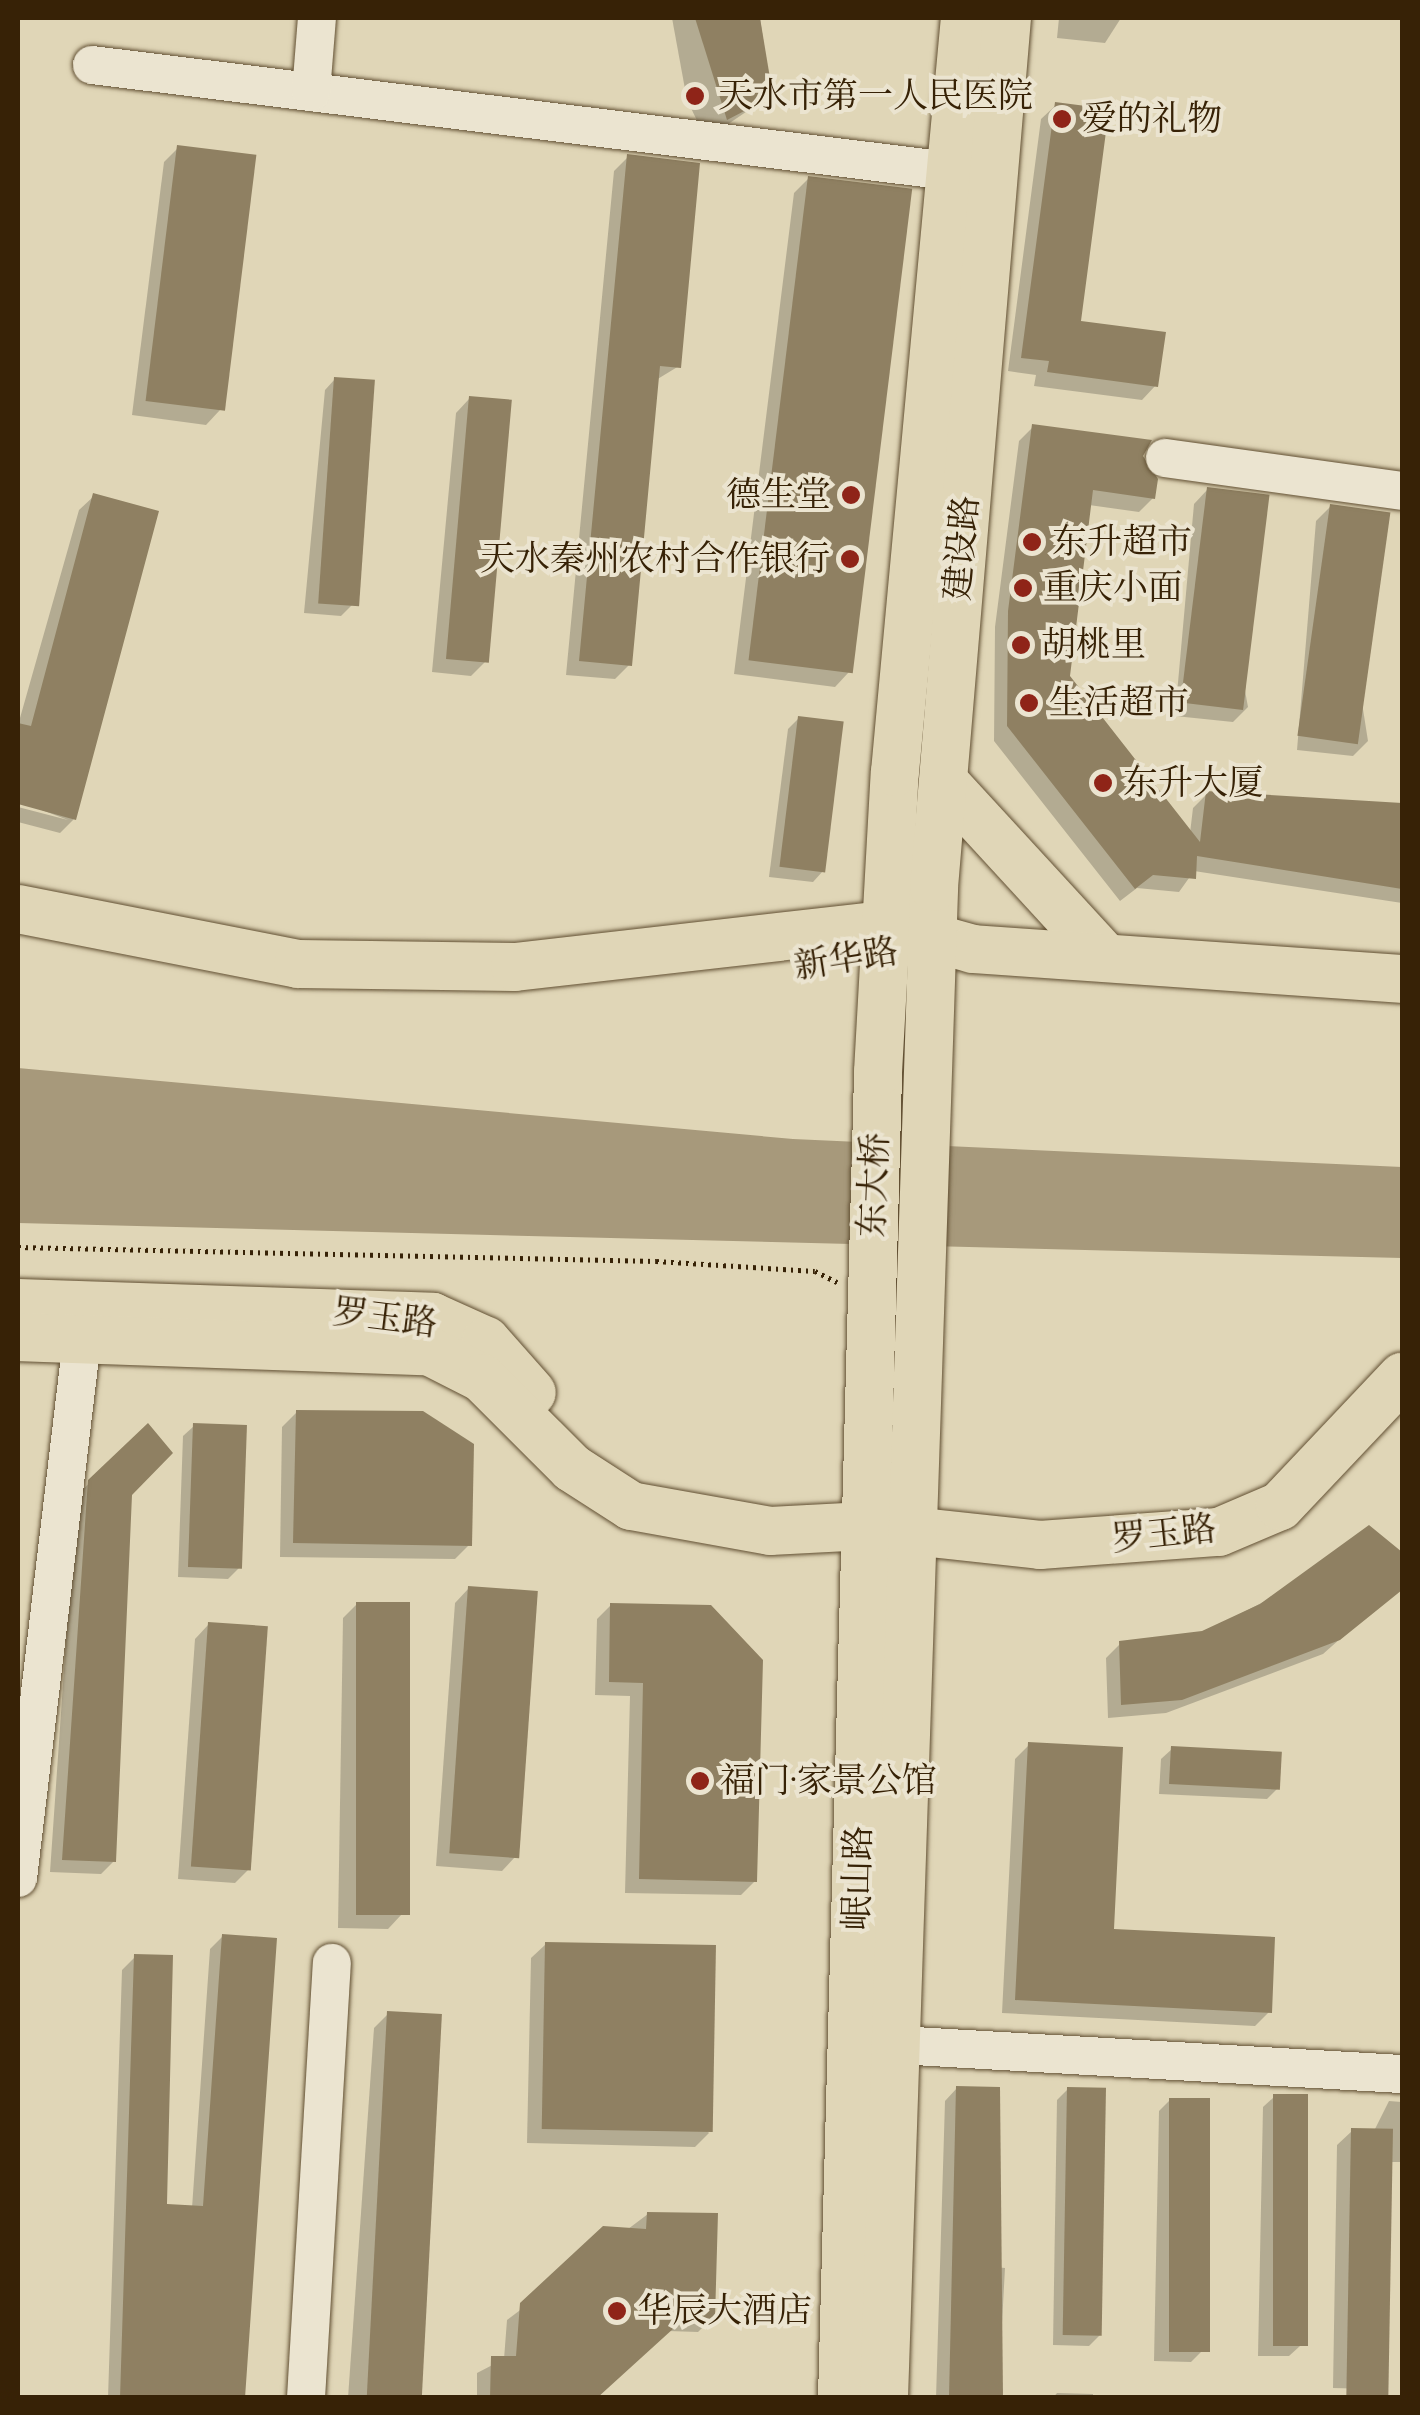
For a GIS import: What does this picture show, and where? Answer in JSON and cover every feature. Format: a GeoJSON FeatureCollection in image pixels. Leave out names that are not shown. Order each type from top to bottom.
{"type":"FeatureCollection","features":[{"type":"Feature","properties":{"kind":"main road","name":"建设路"},"geometry":{"type":"LineString","coordinates":[[878,1072],[885,942],[965,18]]}},
{"type":"Feature","properties":{"kind":"main road","name":"建设路"},"geometry":{"type":"LineString","coordinates":[[930,1078],[932,942],[1006,18]]}},
{"type":"Feature","properties":{"kind":"main road"},"geometry":{"type":"LineString","coordinates":[[944,782],[1101,953],[1402,979]]}},
{"type":"Feature","properties":{"kind":"main road","name":"新华路"},"geometry":{"type":"LineString","coordinates":[[18,908],[298,964],[515,967],[885,942],[1101,953]]}},
{"type":"Feature","properties":{"kind":"main road","name":"新华路"},"geometry":{"type":"LineString","coordinates":[[18,942],[290,981],[523,989],[885,942]]}},
{"type":"Feature","properties":{"kind":"main road","name":"东大桥"},"geometry":{"type":"LineString","coordinates":[[871,1299],[878,1072]]}},
{"type":"Feature","properties":{"kind":"main road","name":"东大桥"},"geometry":{"type":"LineString","coordinates":[[915,1530],[930,1078]]}},
{"type":"Feature","properties":{"kind":"main road","name":"岷山路"},"geometry":{"type":"LineString","coordinates":[[842,2398],[871,1299]]}},
{"type":"Feature","properties":{"kind":"main road","name":"罗玉路"},"geometry":{"type":"LineString","coordinates":[[18,1302],[433,1316],[486,1341],[566,1435],[627,1478],[866,1526],[1040,1545],[1220,1532],[1280,1506],[1402,1376]]}},
{"type":"Feature","properties":{"kind":"main road","name":"罗玉路"},"geometry":{"type":"LineString","coordinates":[[18,1337],[429,1350],[482,1378],[572,1468],[631,1506],[770,1531],[866,1526]]}},
{"type":"Feature","properties":{"kind":"main road","name":"岷山路"},"geometry":{"type":"LineString","coordinates":[[884,2398],[915,1530]]}},
{"type":"Feature","properties":{"kind":"street"},"geometry":{"type":"LineString","coordinates":[[311,92],[317,18]]}},
{"type":"Feature","properties":{"kind":"street"},"geometry":{"type":"LineString","coordinates":[[92,65],[949,171]]}},
{"type":"Feature","properties":{"kind":"street"},"geometry":{"type":"LineString","coordinates":[[1165,458],[1402,491]]}},
{"type":"Feature","properties":{"kind":"street"},"geometry":{"type":"LineString","coordinates":[[18,1878],[82,1340]]}},
{"type":"Feature","properties":{"kind":"street"},"geometry":{"type":"LineString","coordinates":[[306,2398],[332,1964]]}},
{"type":"Feature","properties":{"kind":"street"},"geometry":{"type":"LineString","coordinates":[[897,2046],[1402,2074]]}},
{"type":"Feature","properties":{"kind":"path"},"geometry":{"type":"LineString","coordinates":[[18,1248],[656,1261],[814,1271],[871,1299]]}},
{"type":"Feature","properties":{"kind":"shaded area"},"geometry":{"type":"Polygon","coordinates":[[[18,1068],[793,1139],[1402,1167],[1402,1258],[18,1223],[18,1068]]]}},
{"type":"Feature","properties":{"kind":"building"},"geometry":{"type":"Polygon","coordinates":[[[695,18],[760,18],[773,96],[727,120],[695,18]]]}},
{"type":"Feature","properties":{"kind":"building"},"geometry":{"type":"Polygon","coordinates":[[[1055,102],[1109,109],[1081,321],[1166,332],[1158,387],[1047,372],[1049,361],[1021,358],[1055,102]]]}},
{"type":"Feature","properties":{"kind":"building"},"geometry":{"type":"Polygon","coordinates":[[[177,145],[256,155],[225,411],[146,401],[177,145]]]}},
{"type":"Feature","properties":{"kind":"building"},"geometry":{"type":"Polygon","coordinates":[[[627,154],[700,163],[681,368],[660,366],[632,666],[579,661],[627,154]]]}},
{"type":"Feature","properties":{"kind":"building"},"geometry":{"type":"Polygon","coordinates":[[[808,176],[912,189],[853,673],[749,660],[808,176]]]}},
{"type":"Feature","properties":{"kind":"building"},"geometry":{"type":"Polygon","coordinates":[[[334,377],[375,380],[359,606],[318,603],[334,377]]]}},
{"type":"Feature","properties":{"kind":"building"},"geometry":{"type":"Polygon","coordinates":[[[469,396],[512,400],[489,663],[446,659],[469,396]]]}},
{"type":"Feature","properties":{"kind":"building"},"geometry":{"type":"Polygon","coordinates":[[[1032,424],[1152,440],[1143,456],[1158,479],[1155,499],[1093,490],[1070,676],[1200,842],[1206,791],[1402,803],[1402,889],[1197,856],[1196,879],[1153,875],[1135,889],[1007,726],[1008,611],[1032,424]]]}},
{"type":"Feature","properties":{"kind":"building"},"geometry":{"type":"Polygon","coordinates":[[[1207,487],[1270,495],[1243,710],[1181,702],[1207,487]]]}},
{"type":"Feature","properties":{"kind":"building"},"geometry":{"type":"Polygon","coordinates":[[[93,493],[159,511],[76,820],[18,804],[18,723],[31,726],[93,493]]]}},
{"type":"Feature","properties":{"kind":"building"},"geometry":{"type":"Polygon","coordinates":[[[1330,504],[1390,512],[1358,744],[1297,736],[1330,504]]]}},
{"type":"Feature","properties":{"kind":"building"},"geometry":{"type":"Polygon","coordinates":[[[798,716],[844,722],[825,872],[779,867],[798,716]]]}},
{"type":"Feature","properties":{"kind":"building"},"geometry":{"type":"Polygon","coordinates":[[[296,1410],[423,1411],[474,1444],[472,1546],[293,1543],[296,1410]]]}},
{"type":"Feature","properties":{"kind":"building"},"geometry":{"type":"Polygon","coordinates":[[[148,1423],[173,1453],[132,1495],[116,1862],[62,1860],[88,1480],[148,1423]]]}},
{"type":"Feature","properties":{"kind":"building"},"geometry":{"type":"Polygon","coordinates":[[[193,1423],[247,1425],[242,1569],[188,1567],[193,1423]]]}},
{"type":"Feature","properties":{"kind":"building"},"geometry":{"type":"Polygon","coordinates":[[[1369,1525],[1402,1552],[1402,1590],[1340,1640],[1182,1700],[1121,1705],[1119,1641],[1202,1631],[1260,1604],[1369,1525]]]}},
{"type":"Feature","properties":{"kind":"building"},"geometry":{"type":"Polygon","coordinates":[[[468,1586],[538,1591],[519,1858],[449,1853],[468,1586]]]}},
{"type":"Feature","properties":{"kind":"building"},"geometry":{"type":"Polygon","coordinates":[[[356,1602],[410,1602],[410,1915],[356,1915],[356,1602]]]}},
{"type":"Feature","properties":{"kind":"building","name":"福门·家景公馆"},"geometry":{"type":"Polygon","coordinates":[[[610,1603],[711,1605],[763,1660],[757,1882],[639,1879],[643,1683],[609,1682],[610,1603]]]}},
{"type":"Feature","properties":{"kind":"building"},"geometry":{"type":"Polygon","coordinates":[[[208,1622],[268,1626],[251,1871],[191,1866],[208,1622]]]}},
{"type":"Feature","properties":{"kind":"building"},"geometry":{"type":"Polygon","coordinates":[[[1028,1742],[1123,1747],[1114,1929],[1275,1937],[1272,2013],[1015,2000],[1028,1742]]]}},
{"type":"Feature","properties":{"kind":"building"},"geometry":{"type":"Polygon","coordinates":[[[1171,1746],[1282,1752],[1280,1790],[1169,1784],[1171,1746]]]}},
{"type":"Feature","properties":{"kind":"building"},"geometry":{"type":"Polygon","coordinates":[[[222,1934],[277,1938],[245,2398],[120,2398],[134,1954],[173,1955],[167,2204],[203,2206],[222,1934]]]}},
{"type":"Feature","properties":{"kind":"building"},"geometry":{"type":"Polygon","coordinates":[[[545,1942],[716,1945],[713,2132],[542,2129],[545,1942]]]}},
{"type":"Feature","properties":{"kind":"building"},"geometry":{"type":"Polygon","coordinates":[[[387,2011],[442,2014],[422,2398],[367,2398],[387,2011]]]}},
{"type":"Feature","properties":{"kind":"building"},"geometry":{"type":"Polygon","coordinates":[[[956,2086],[1000,2087],[1003,2398],[949,2398],[956,2086]]]}},
{"type":"Feature","properties":{"kind":"building"},"geometry":{"type":"Polygon","coordinates":[[[1067,2087],[1106,2088],[1102,2336],[1063,2335],[1067,2087]]]}},
{"type":"Feature","properties":{"kind":"building"},"geometry":{"type":"Polygon","coordinates":[[[1273,2094],[1308,2094],[1308,2346],[1273,2346],[1273,2094]]]}},
{"type":"Feature","properties":{"kind":"building"},"geometry":{"type":"Polygon","coordinates":[[[1169,2098],[1210,2098],[1210,2352],[1169,2352],[1169,2098]]]}},
{"type":"Feature","properties":{"kind":"building"},"geometry":{"type":"Polygon","coordinates":[[[1351,2128],[1393,2129],[1388,2398],[1346,2398],[1351,2128]]]}},
{"type":"Feature","properties":{"kind":"building","name":"华辰大酒店"},"geometry":{"type":"Polygon","coordinates":[[[647,2212],[718,2213],[715,2319],[685,2318],[597,2398],[490,2398],[491,2356],[516,2356],[520,2303],[603,2226],[646,2229],[647,2212]]]}},
{"type":"Feature","properties":{"kind":"place","name":"天水市第一人民医院"},"geometry":{"type":"Point","coordinates":[695,96]}},
{"type":"Feature","properties":{"kind":"place","name":"爱的礼物"},"geometry":{"type":"Point","coordinates":[1062,119]}},
{"type":"Feature","properties":{"kind":"place","name":"德生堂"},"geometry":{"type":"Point","coordinates":[851,495]}},
{"type":"Feature","properties":{"kind":"place","name":"东升超市"},"geometry":{"type":"Point","coordinates":[1032,542]}},
{"type":"Feature","properties":{"kind":"place","name":"天水秦州农村合作银行"},"geometry":{"type":"Point","coordinates":[850,559]}},
{"type":"Feature","properties":{"kind":"place","name":"重庆小面"},"geometry":{"type":"Point","coordinates":[1023,588]}},
{"type":"Feature","properties":{"kind":"place","name":"胡桃里"},"geometry":{"type":"Point","coordinates":[1021,645]}},
{"type":"Feature","properties":{"kind":"place","name":"生活超市"},"geometry":{"type":"Point","coordinates":[1029,703]}},
{"type":"Feature","properties":{"kind":"place","name":"东升大厦"},"geometry":{"type":"Point","coordinates":[1103,783]}},
{"type":"Feature","properties":{"kind":"place","name":"福门·家景公馆"},"geometry":{"type":"Point","coordinates":[700,1781]}},
{"type":"Feature","properties":{"kind":"place","name":"华辰大酒店"},"geometry":{"type":"Point","coordinates":[617,2311]}}]}
